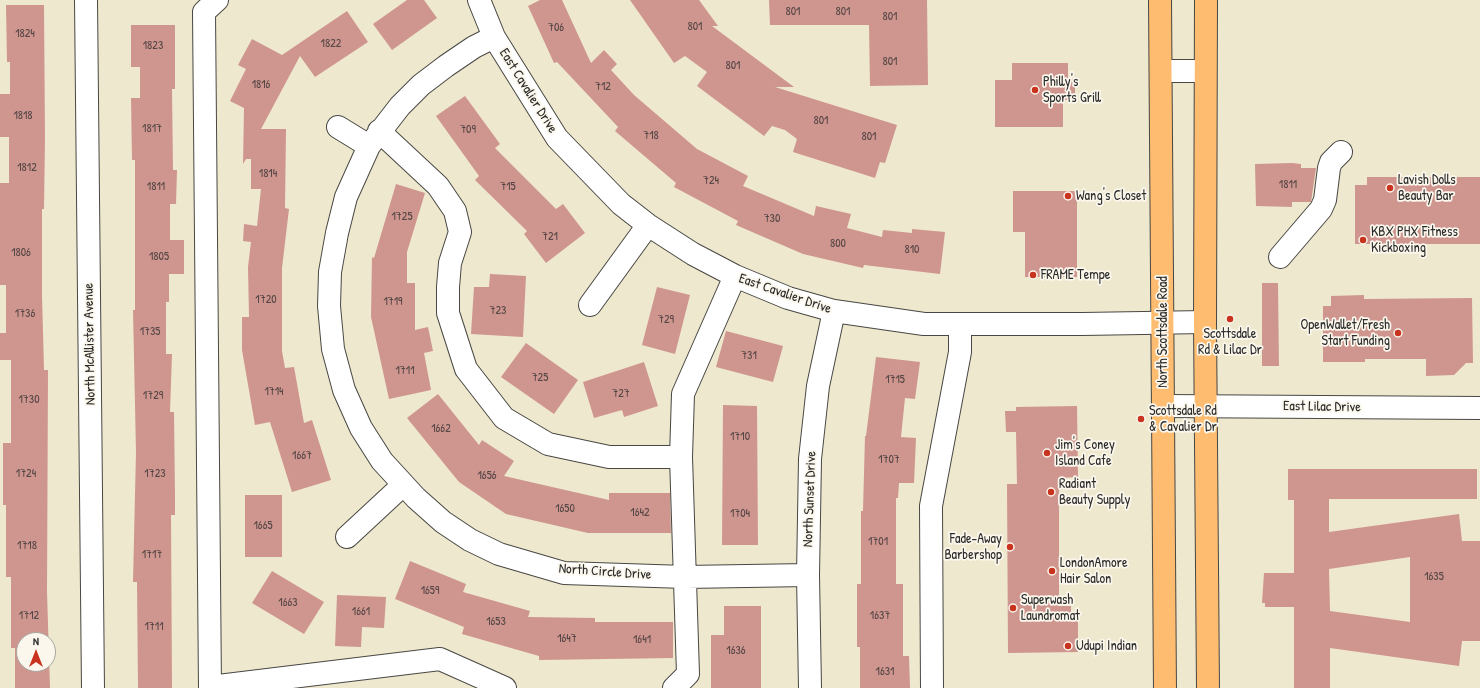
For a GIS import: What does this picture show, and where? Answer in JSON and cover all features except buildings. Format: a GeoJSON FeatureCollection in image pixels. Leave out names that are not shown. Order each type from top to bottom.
{"type":"FeatureCollection","features":[{"type":"Feature","properties":{"kind":"main road","name":"North Scottsdale Road"},"geometry":{"type":"LineString","coordinates":[[1160,0],[1164,323],[1165,688]]}},
{"type":"Feature","properties":{"kind":"main road"},"geometry":{"type":"LineString","coordinates":[[1206,0],[1205,322],[1208,688]]}},
{"type":"Feature","properties":{"kind":"street","name":"North McAllister Avenue"},"geometry":{"type":"LineString","coordinates":[[86,0],[93,688]]}},
{"type":"Feature","properties":{"kind":"street"},"geometry":{"type":"LineString","coordinates":[[217,0],[204,12],[210,687],[440,659],[505,688]]}},
{"type":"Feature","properties":{"kind":"street","name":"East Cavalier Drive"},"geometry":{"type":"LineString","coordinates":[[478,0],[494,37],[557,138],[621,204],[648,225],[693,254],[734,276],[788,298],[834,311],[924,324],[960,325],[1205,322]]}},
{"type":"Feature","properties":{"kind":"street","name":"North Circle Drive"},"geometry":{"type":"LineString","coordinates":[[494,37],[474,47],[421,85],[400,106],[374,139],[346,197],[337,232],[329,306],[333,349],[344,390],[361,428],[382,461],[403,485],[443,522],[470,540],[499,554],[564,573],[685,577],[808,575]]}},
{"type":"Feature","properties":{"kind":"street"},"geometry":{"type":"LineString","coordinates":[[1161,71],[1205,71]]}},
{"type":"Feature","properties":{"kind":"street"},"geometry":{"type":"LineString","coordinates":[[338,127],[374,139],[438,186],[455,211],[460,232],[450,263],[448,313],[466,369],[504,418],[548,444],[556,446],[609,457],[681,457]]}},
{"type":"Feature","properties":{"kind":"street"},"geometry":{"type":"LineString","coordinates":[[1280,257],[1321,209],[1325,200],[1331,162],[1341,152]]}},
{"type":"Feature","properties":{"kind":"street"},"geometry":{"type":"LineString","coordinates":[[590,305],[648,225]]}},
{"type":"Feature","properties":{"kind":"street"},"geometry":{"type":"LineString","coordinates":[[674,688],[688,674],[681,457],[683,394],[734,276]]}},
{"type":"Feature","properties":{"kind":"street","name":"North Sunset Drive"},"geometry":{"type":"LineString","coordinates":[[810,688],[808,575],[810,459],[818,386],[834,311]]}},
{"type":"Feature","properties":{"kind":"street"},"geometry":{"type":"LineString","coordinates":[[932,688],[931,506],[960,352],[960,325]]}},
{"type":"Feature","properties":{"kind":"street","name":"East Lilac Drive"},"geometry":{"type":"LineString","coordinates":[[1164,406],[1480,408]]}},
{"type":"Feature","properties":{"kind":"street"},"geometry":{"type":"LineString","coordinates":[[347,537],[403,485]]}},
{"type":"Feature","properties":{"kind":"place","name":"Philly's Sports Grill"},"geometry":{"type":"Point","coordinates":[1035,90]}},
{"type":"Feature","properties":{"kind":"place","name":"Lavish Dolls Beauty Bar"},"geometry":{"type":"Point","coordinates":[1390,188]}},
{"type":"Feature","properties":{"kind":"place","name":"Wang's Closet"},"geometry":{"type":"Point","coordinates":[1068,196]}},
{"type":"Feature","properties":{"kind":"place","name":"KBX PHX Fitness Kickboxing"},"geometry":{"type":"Point","coordinates":[1363,240]}},
{"type":"Feature","properties":{"kind":"place","name":"FRAME Tempe"},"geometry":{"type":"Point","coordinates":[1033,275]}},
{"type":"Feature","properties":{"kind":"place","name":"Scottsdale Rd & Lilac Dr"},"geometry":{"type":"Point","coordinates":[1230,319]}},
{"type":"Feature","properties":{"kind":"place","name":"OpenWallet/Fresh Start Funding"},"geometry":{"type":"Point","coordinates":[1398,333]}},
{"type":"Feature","properties":{"kind":"place","name":"Scottsdale Rd & Cavalier Dr"},"geometry":{"type":"Point","coordinates":[1141,419]}},
{"type":"Feature","properties":{"kind":"place","name":"Jim's Coney Island Cafe"},"geometry":{"type":"Point","coordinates":[1047,453]}},
{"type":"Feature","properties":{"kind":"place","name":"Radiant Beauty Supply"},"geometry":{"type":"Point","coordinates":[1051,492]}},
{"type":"Feature","properties":{"kind":"place","name":"Fade-Away Barbershop"},"geometry":{"type":"Point","coordinates":[1010,547]}},
{"type":"Feature","properties":{"kind":"place","name":"LondonAmore Hair Salon"},"geometry":{"type":"Point","coordinates":[1052,571]}},
{"type":"Feature","properties":{"kind":"place","name":"Superwash Laundromat"},"geometry":{"type":"Point","coordinates":[1013,608]}},
{"type":"Feature","properties":{"kind":"place","name":"Udupi Indian"},"geometry":{"type":"Point","coordinates":[1068,646]}}]}
